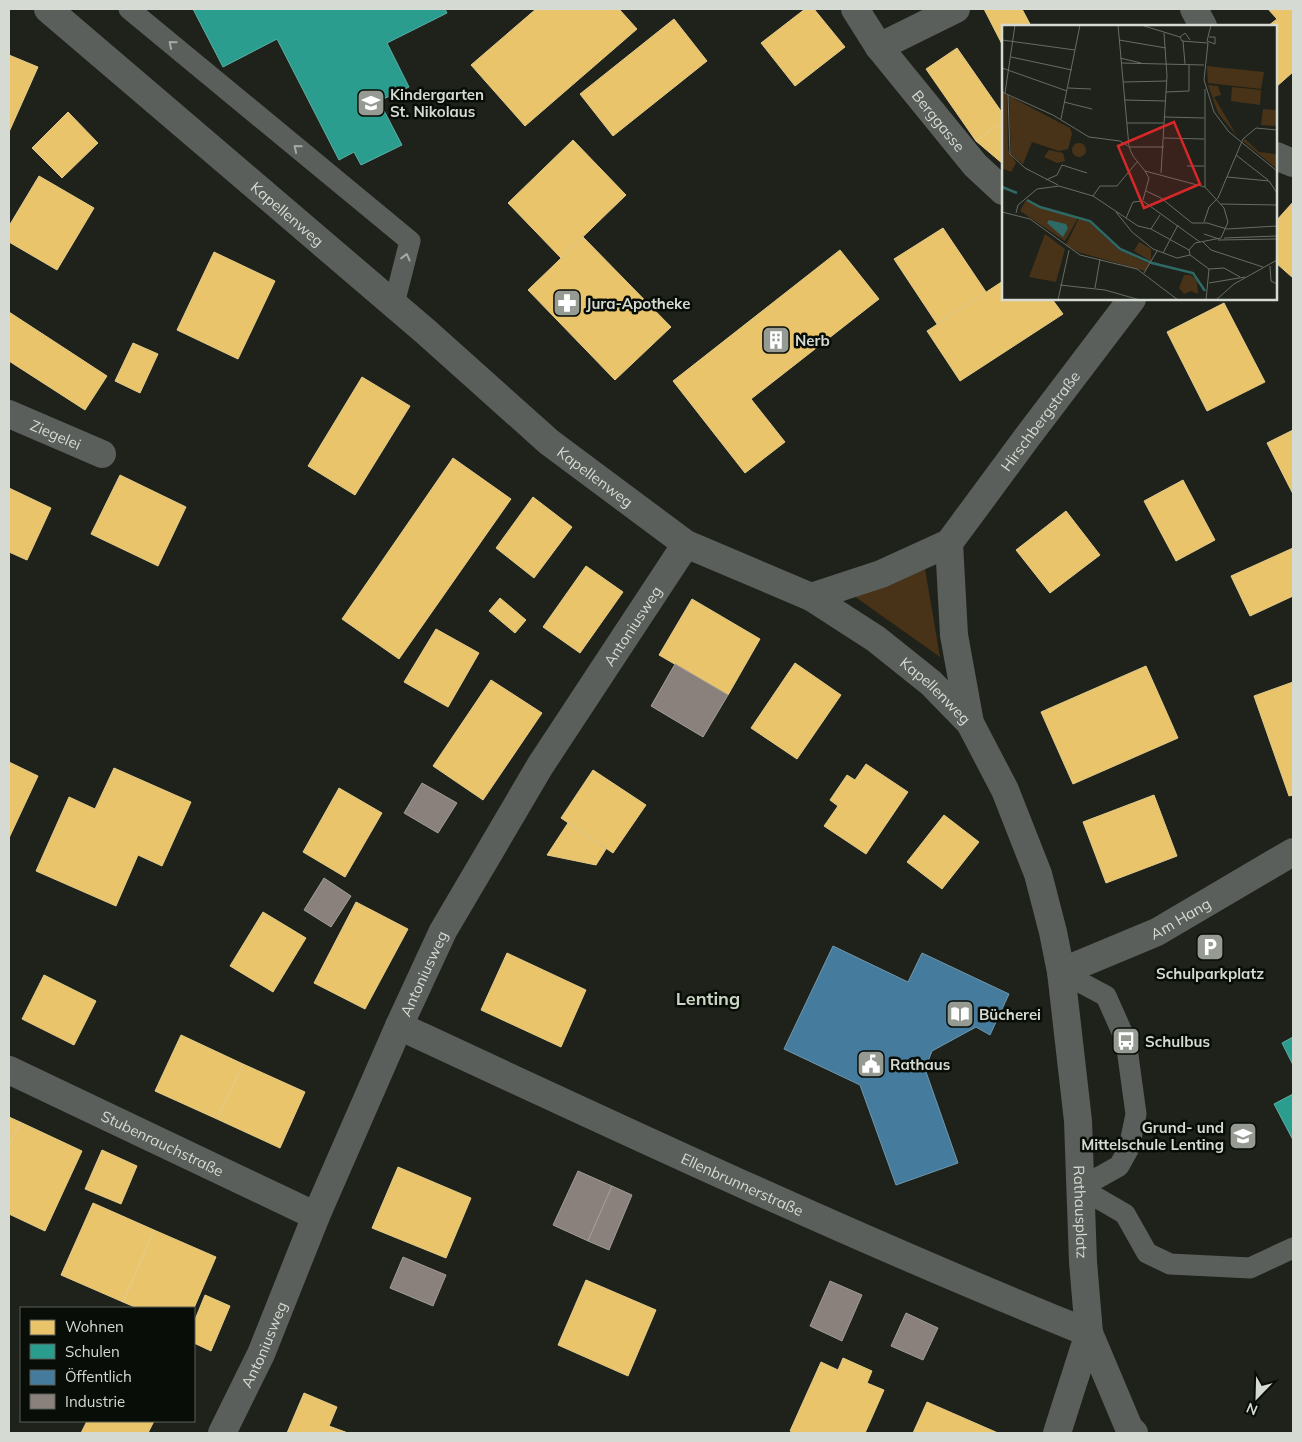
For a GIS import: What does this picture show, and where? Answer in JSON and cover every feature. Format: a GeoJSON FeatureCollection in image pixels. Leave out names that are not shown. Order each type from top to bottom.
{"type":"FeatureCollection","features":[{"type":"Feature","properties":{"kind":"street","name":"Kapellenweg"},"geometry":{"type":"LineString","coordinates":[[48,9],[394,304],[549,442],[686,544],[811,597],[876,639],[931,683],[970,723],[1005,790],[1038,874],[1061,972]]}},
{"type":"Feature","properties":{"kind":"street","name":"Berggasse"},"geometry":{"type":"LineString","coordinates":[[855,9],[879,47],[975,165],[1002,190]]}},
{"type":"Feature","properties":{"kind":"street"},"geometry":{"type":"LineString","coordinates":[[879,47],[956,9]]}},
{"type":"Feature","properties":{"kind":"street"},"geometry":{"type":"LineString","coordinates":[[1194,9],[1202,25]]}},
{"type":"Feature","properties":{"kind":"street"},"geometry":{"type":"LineString","coordinates":[[1277,156],[1293,163]]}},
{"type":"Feature","properties":{"kind":"street","name":"Hirschbergstraße"},"geometry":{"type":"LineString","coordinates":[[811,597],[881,574],[949,543],[1126,301]]}},
{"type":"Feature","properties":{"kind":"street","name":"Ziegelei"},"geometry":{"type":"LineString","coordinates":[[9,414],[102,454]]}},
{"type":"Feature","properties":{"kind":"street"},"geometry":{"type":"LineString","coordinates":[[949,543],[954,635],[970,723]]}},
{"type":"Feature","properties":{"kind":"street","name":"Antoniusweg"},"geometry":{"type":"LineString","coordinates":[[222,1433],[262,1354],[316,1216],[399,1026],[443,931],[540,766],[686,544]]}},
{"type":"Feature","properties":{"kind":"street","name":"Am Hang"},"geometry":{"type":"LineString","coordinates":[[1061,972],[1156,932],[1293,852]]}},
{"type":"Feature","properties":{"kind":"street","name":"Rathausplatz"},"geometry":{"type":"LineString","coordinates":[[1061,972],[1078,1121],[1082,1262],[1089,1333]]}},
{"type":"Feature","properties":{"kind":"street","name":"Ellenbrunnerstraße"},"geometry":{"type":"LineString","coordinates":[[399,1026],[764,1194],[989,1292],[1089,1333]]}},
{"type":"Feature","properties":{"kind":"street","name":"Stubenrauchstraße"},"geometry":{"type":"LineString","coordinates":[[9,1070],[316,1216]]}},
{"type":"Feature","properties":{"kind":"street"},"geometry":{"type":"LineString","coordinates":[[1089,1333],[1126,1431]]}},
{"type":"Feature","properties":{"kind":"street"},"geometry":{"type":"LineString","coordinates":[[1057,1433],[1089,1333]]}},
{"type":"Feature","properties":{"kind":"lane"},"geometry":{"type":"LineString","coordinates":[[129,9],[410,241],[394,304]]}},
{"type":"Feature","properties":{"kind":"lane"},"geometry":{"type":"LineString","coordinates":[[1061,972],[1106,996],[1126,1041],[1136,1114],[1129,1148],[1119,1166],[1080,1188]]}},
{"type":"Feature","properties":{"kind":"lane"},"geometry":{"type":"LineString","coordinates":[[1080,1188],[1125,1214],[1147,1253],[1170,1264],[1250,1268],[1293,1248]]}},
{"type":"Feature","properties":{"kind":"shaded area"},"geometry":{"type":"Polygon","coordinates":[[[925,569],[940,657],[854,596],[925,569]]]}},
{"type":"Feature","properties":{"kind":"building: Wohnen"},"geometry":{"type":"Polygon","coordinates":[[[536,9],[619,9],[637,29],[525,126],[471,65],[536,9]]]}},
{"type":"Feature","properties":{"kind":"building: Wohnen"},"geometry":{"type":"Polygon","coordinates":[[[805,9],[814,9],[845,47],[795,86],[761,43],[805,9]]]}},
{"type":"Feature","properties":{"kind":"building: Wohnen"},"geometry":{"type":"Polygon","coordinates":[[[984,9],[1022,9],[1030,25],[1002,25],[1002,44],[984,9]]]}},
{"type":"Feature","properties":{"kind":"building: Wohnen"},"geometry":{"type":"Polygon","coordinates":[[[1268,9],[1293,9],[1293,72],[1277,86],[1277,25],[1269,25],[1277,19],[1268,9]]]}},
{"type":"Feature","properties":{"kind":"building: Wohnen"},"geometry":{"type":"Polygon","coordinates":[[[674,19],[707,61],[613,136],[580,94],[674,19]]]}},
{"type":"Feature","properties":{"kind":"building: Wohnen"},"geometry":{"type":"Polygon","coordinates":[[[957,48],[1002,113],[1002,123],[976,141],[926,69],[957,48]]]}},
{"type":"Feature","properties":{"kind":"building: Wohnen"},"geometry":{"type":"Polygon","coordinates":[[[9,55],[38,67],[9,132],[9,55]]]}},
{"type":"Feature","properties":{"kind":"building: Wohnen"},"geometry":{"type":"Polygon","coordinates":[[[68,112],[98,143],[62,178],[32,148],[68,112]]]}},
{"type":"Feature","properties":{"kind":"building: Wohnen"},"geometry":{"type":"Polygon","coordinates":[[[1002,123],[1002,163],[976,141],[1002,123]]]}},
{"type":"Feature","properties":{"kind":"building: Wohnen"},"geometry":{"type":"Polygon","coordinates":[[[573,140],[626,195],[561,258],[508,203],[573,140]]]}},
{"type":"Feature","properties":{"kind":"building: Wohnen"},"geometry":{"type":"Polygon","coordinates":[[[39,176],[94,208],[57,270],[9,242],[9,226],[39,176]]]}},
{"type":"Feature","properties":{"kind":"building: Wohnen"},"geometry":{"type":"Polygon","coordinates":[[[1293,202],[1293,278],[1277,264],[1277,220],[1293,202]]]}},
{"type":"Feature","properties":{"kind":"building: Wohnen"},"geometry":{"type":"Polygon","coordinates":[[[943,228],[986,292],[937,324],[894,259],[943,228]]]}},
{"type":"Feature","properties":{"kind":"building: Wohnen"},"geometry":{"type":"Polygon","coordinates":[[[583,237],[671,327],[615,380],[528,290],[583,237]]]}},
{"type":"Feature","properties":{"kind":"building: Wohnen","name":"Nerb"},"geometry":{"type":"Polygon","coordinates":[[[840,250],[879,299],[751,399],[785,442],[745,473],[673,381],[840,250]]]}},
{"type":"Feature","properties":{"kind":"building: Wohnen"},"geometry":{"type":"Polygon","coordinates":[[[214,252],[275,281],[238,359],[177,330],[214,252]]]}},
{"type":"Feature","properties":{"kind":"building: Wohnen"},"geometry":{"type":"Polygon","coordinates":[[[1002,282],[1002,300],[1053,300],[1063,314],[960,381],[927,331],[1002,282]]]}},
{"type":"Feature","properties":{"kind":"building: Wohnen"},"geometry":{"type":"Polygon","coordinates":[[[1224,303],[1265,382],[1207,411],[1167,332],[1224,303]]]}},
{"type":"Feature","properties":{"kind":"building: Wohnen"},"geometry":{"type":"Polygon","coordinates":[[[9,312],[107,376],[85,410],[9,361],[9,312]]]}},
{"type":"Feature","properties":{"kind":"building: Wohnen"},"geometry":{"type":"Polygon","coordinates":[[[133,343],[158,354],[140,393],[115,381],[133,343]]]}},
{"type":"Feature","properties":{"kind":"building: Wohnen"},"geometry":{"type":"Polygon","coordinates":[[[362,377],[410,406],[355,495],[308,466],[362,377]]]}},
{"type":"Feature","properties":{"kind":"building: Wohnen"},"geometry":{"type":"Polygon","coordinates":[[[1293,430],[1293,494],[1267,443],[1293,430]]]}},
{"type":"Feature","properties":{"kind":"building: Wohnen"},"geometry":{"type":"Polygon","coordinates":[[[453,458],[511,499],[399,659],[342,619],[453,458]]]}},
{"type":"Feature","properties":{"kind":"building: Wohnen"},"geometry":{"type":"Polygon","coordinates":[[[120,475],[186,507],[158,566],[91,534],[120,475]]]}},
{"type":"Feature","properties":{"kind":"building: Wohnen"},"geometry":{"type":"Polygon","coordinates":[[[1183,480],[1215,540],[1176,561],[1144,501],[1183,480]]]}},
{"type":"Feature","properties":{"kind":"building: Wohnen"},"geometry":{"type":"Polygon","coordinates":[[[9,488],[51,508],[27,560],[9,552],[9,488]]]}},
{"type":"Feature","properties":{"kind":"building: Wohnen"},"geometry":{"type":"Polygon","coordinates":[[[533,497],[572,527],[534,578],[496,548],[533,497]]]}},
{"type":"Feature","properties":{"kind":"building: Wohnen"},"geometry":{"type":"Polygon","coordinates":[[[1066,511],[1100,555],[1050,593],[1016,550],[1066,511]]]}},
{"type":"Feature","properties":{"kind":"building: Wohnen"},"geometry":{"type":"Polygon","coordinates":[[[1293,548],[1293,596],[1250,616],[1231,576],[1293,548]]]}},
{"type":"Feature","properties":{"kind":"building: Wohnen"},"geometry":{"type":"Polygon","coordinates":[[[586,566],[623,592],[580,653],[543,627],[586,566]]]}},
{"type":"Feature","properties":{"kind":"building: Wohnen"},"geometry":{"type":"Polygon","coordinates":[[[500,598],[526,620],[515,633],[489,611],[500,598]]]}},
{"type":"Feature","properties":{"kind":"building: Wohnen"},"geometry":{"type":"Polygon","coordinates":[[[692,599],[760,639],[728,695],[659,655],[692,599]]]}},
{"type":"Feature","properties":{"kind":"building: Wohnen"},"geometry":{"type":"Polygon","coordinates":[[[436,629],[479,653],[448,707],[404,682],[436,629]]]}},
{"type":"Feature","properties":{"kind":"building: Wohnen"},"geometry":{"type":"Polygon","coordinates":[[[795,663],[841,695],[797,759],[751,728],[795,663]]]}},
{"type":"Feature","properties":{"kind":"building: Wohnen"},"geometry":{"type":"Polygon","coordinates":[[[1146,666],[1178,738],[1073,784],[1041,712],[1146,666]]]}},
{"type":"Feature","properties":{"kind":"building: Wohnen"},"geometry":{"type":"Polygon","coordinates":[[[491,680],[542,713],[483,800],[433,766],[491,680]]]}},
{"type":"Feature","properties":{"kind":"building: Wohnen"},"geometry":{"type":"Polygon","coordinates":[[[1293,682],[1293,795],[1289,796],[1254,696],[1293,682]]]}},
{"type":"Feature","properties":{"kind":"building: Wohnen"},"geometry":{"type":"Polygon","coordinates":[[[9,762],[38,776],[9,838],[9,762]]]}},
{"type":"Feature","properties":{"kind":"building: Wohnen"},"geometry":{"type":"Polygon","coordinates":[[[866,764],[908,792],[866,854],[824,826],[838,806],[830,800],[847,775],[855,780],[866,764]]]}},
{"type":"Feature","properties":{"kind":"building: Wohnen"},"geometry":{"type":"Polygon","coordinates":[[[114,768],[191,802],[162,866],[138,855],[116,906],[36,871],[69,797],[95,809],[114,768]]]}},
{"type":"Feature","properties":{"kind":"building: Wohnen"},"geometry":{"type":"Polygon","coordinates":[[[593,770],[646,805],[613,853],[561,818],[593,770]]]}},
{"type":"Feature","properties":{"kind":"building: Wohnen"},"geometry":{"type":"Polygon","coordinates":[[[339,788],[382,813],[345,877],[303,852],[339,788]]]}},
{"type":"Feature","properties":{"kind":"building: Wohnen"},"geometry":{"type":"Polygon","coordinates":[[[1154,795],[1177,856],[1106,883],[1083,822],[1154,795]]]}},
{"type":"Feature","properties":{"kind":"building: Wohnen"},"geometry":{"type":"Polygon","coordinates":[[[944,815],[979,842],[942,889],[907,862],[944,815]]]}},
{"type":"Feature","properties":{"kind":"building: Wohnen"},"geometry":{"type":"Polygon","coordinates":[[[568,823],[606,849],[596,865],[547,855],[568,823]]]}},
{"type":"Feature","properties":{"kind":"building: Wohnen"},"geometry":{"type":"Polygon","coordinates":[[[356,902],[408,929],[365,1009],[314,983],[356,902]]]}},
{"type":"Feature","properties":{"kind":"building: Wohnen"},"geometry":{"type":"Polygon","coordinates":[[[263,912],[306,938],[273,992],[230,966],[263,912]]]}},
{"type":"Feature","properties":{"kind":"building: Wohnen"},"geometry":{"type":"Polygon","coordinates":[[[507,953],[586,990],[561,1047],[481,1010],[507,953]]]}},
{"type":"Feature","properties":{"kind":"building: Wohnen"},"geometry":{"type":"Polygon","coordinates":[[[44,975],[96,1001],[74,1045],[22,1019],[44,975]]]}},
{"type":"Feature","properties":{"kind":"building: Wohnen"},"geometry":{"type":"Polygon","coordinates":[[[181,1035],[243,1064],[217,1119],[155,1091],[181,1035]]]}},
{"type":"Feature","properties":{"kind":"building: Wohnen"},"geometry":{"type":"Polygon","coordinates":[[[243,1064],[305,1092],[280,1148],[217,1119],[243,1064]]]}},
{"type":"Feature","properties":{"kind":"building: Wohnen"},"geometry":{"type":"Polygon","coordinates":[[[9,1117],[20,1122],[9,1146],[9,1117]]]}},
{"type":"Feature","properties":{"kind":"building: Wohnen"},"geometry":{"type":"Polygon","coordinates":[[[20,1122],[82,1151],[45,1231],[9,1214],[9,1146],[20,1122]]]}},
{"type":"Feature","properties":{"kind":"building: Wohnen"},"geometry":{"type":"Polygon","coordinates":[[[102,1150],[137,1166],[121,1204],[85,1189],[102,1150]]]}},
{"type":"Feature","properties":{"kind":"building: Wohnen"},"geometry":{"type":"Polygon","coordinates":[[[398,1167],[471,1198],[446,1258],[372,1228],[398,1167]]]}},
{"type":"Feature","properties":{"kind":"building: Wohnen"},"geometry":{"type":"Polygon","coordinates":[[[93,1203],[154,1230],[123,1302],[61,1275],[93,1203]]]}},
{"type":"Feature","properties":{"kind":"building: Wohnen"},"geometry":{"type":"Polygon","coordinates":[[[154,1230],[216,1257],[194,1307],[135,1307],[123,1302],[154,1230]]]}},
{"type":"Feature","properties":{"kind":"building: Wohnen"},"geometry":{"type":"Polygon","coordinates":[[[586,1280],[656,1310],[628,1376],[558,1345],[586,1280]]]}},
{"type":"Feature","properties":{"kind":"building: Wohnen"},"geometry":{"type":"Polygon","coordinates":[[[205,1295],[230,1306],[211,1351],[195,1343],[195,1320],[205,1295]]]}},
{"type":"Feature","properties":{"kind":"building: Wohnen"},"geometry":{"type":"Polygon","coordinates":[[[843,1358],[872,1371],[867,1383],[884,1390],[865,1433],[794,1433],[790,1431],[821,1362],[838,1370],[843,1358]]]}},
{"type":"Feature","properties":{"kind":"building: Wohnen"},"geometry":{"type":"Polygon","coordinates":[[[304,1393],[337,1407],[329,1426],[348,1433],[287,1433],[304,1393]]]}},
{"type":"Feature","properties":{"kind":"building: Wohnen"},"geometry":{"type":"Polygon","coordinates":[[[927,1402],[998,1433],[913,1433],[927,1402]]]}},
{"type":"Feature","properties":{"kind":"building: Wohnen"},"geometry":{"type":"Polygon","coordinates":[[[86,1422],[154,1422],[148,1433],[81,1433],[86,1422]]]}},
{"type":"Feature","properties":{"kind":"building: Schulen"},"geometry":{"type":"Polygon","coordinates":[[[193,9],[445,9],[447,13],[387,43],[409,87],[379,101],[402,145],[361,165],[354,152],[339,160],[277,39],[223,67],[193,9]]]}},
{"type":"Feature","properties":{"kind":"building: Schulen"},"geometry":{"type":"Polygon","coordinates":[[[1293,1037],[1293,1065],[1282,1043],[1293,1037]]]}},
{"type":"Feature","properties":{"kind":"building: Schulen"},"geometry":{"type":"Polygon","coordinates":[[[1293,1094],[1293,1140],[1274,1104],[1293,1094]]]}},
{"type":"Feature","properties":{"kind":"building: Öffentlich","name":"Rathaus"},"geometry":{"type":"Polygon","coordinates":[[[833,946],[908,982],[922,953],[1009,994],[990,1035],[976,1027],[932,1051],[925,1069],[958,1163],[896,1185],[860,1085],[784,1049],[833,946]]]}},
{"type":"Feature","properties":{"kind":"building: Industrie"},"geometry":{"type":"Polygon","coordinates":[[[675,664],[728,695],[703,737],[651,706],[675,664]]]}},
{"type":"Feature","properties":{"kind":"building: Industrie"},"geometry":{"type":"Polygon","coordinates":[[[422,783],[457,803],[438,833],[404,813],[422,783]]]}},
{"type":"Feature","properties":{"kind":"building: Industrie"},"geometry":{"type":"Polygon","coordinates":[[[324,878],[351,896],[331,927],[304,910],[324,878]]]}},
{"type":"Feature","properties":{"kind":"building: Industrie"},"geometry":{"type":"Polygon","coordinates":[[[578,1171],[612,1186],[588,1241],[553,1225],[578,1171]]]}},
{"type":"Feature","properties":{"kind":"building: Industrie"},"geometry":{"type":"Polygon","coordinates":[[[612,1186],[632,1195],[609,1250],[588,1241],[612,1186]]]}},
{"type":"Feature","properties":{"kind":"building: Industrie"},"geometry":{"type":"Polygon","coordinates":[[[403,1257],[446,1275],[433,1306],[390,1288],[403,1257]]]}},
{"type":"Feature","properties":{"kind":"building: Industrie"},"geometry":{"type":"Polygon","coordinates":[[[830,1281],[862,1295],[842,1341],[810,1326],[830,1281]]]}},
{"type":"Feature","properties":{"kind":"building: Industrie"},"geometry":{"type":"Polygon","coordinates":[[[906,1313],[938,1328],[923,1360],[891,1346],[906,1313]]]}},
{"type":"Feature","properties":{"kind":"place","name":"Kindergarten St. Nikolaus"},"geometry":{"type":"Point","coordinates":[371,103]}},
{"type":"Feature","properties":{"kind":"place","name":"Jura-Apotheke"},"geometry":{"type":"Point","coordinates":[567,303]}},
{"type":"Feature","properties":{"kind":"place","name":"Nerb"},"geometry":{"type":"Point","coordinates":[776,340]}},
{"type":"Feature","properties":{"kind":"place","name":"Schulparkplatz"},"geometry":{"type":"Point","coordinates":[1210,947]}},
{"type":"Feature","properties":{"kind":"place","name":"Bücherei"},"geometry":{"type":"Point","coordinates":[960,1014]}},
{"type":"Feature","properties":{"kind":"place","name":"Schulbus"},"geometry":{"type":"Point","coordinates":[1126,1041]}},
{"type":"Feature","properties":{"kind":"place","name":"Rathaus"},"geometry":{"type":"Point","coordinates":[871,1064]}},
{"type":"Feature","properties":{"kind":"place","name":"Grund- und Mittelschule Lenting"},"geometry":{"type":"Point","coordinates":[1243,1136]}},
{"type":"Feature","properties":{"kind":"district","name":"Lenting"},"geometry":{"type":"Point","coordinates":[708,998]}}]}
